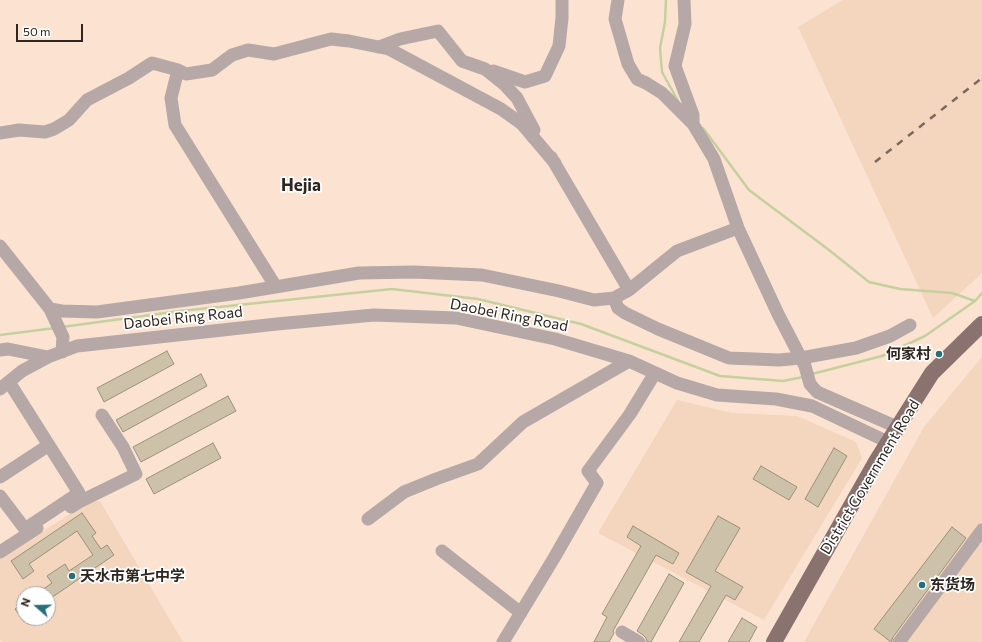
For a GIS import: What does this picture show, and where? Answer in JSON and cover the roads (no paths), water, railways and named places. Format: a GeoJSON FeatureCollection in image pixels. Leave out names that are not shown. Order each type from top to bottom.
{"type":"FeatureCollection","features":[{"type":"Feature","properties":{"kind":"main road","name":"District Government Road"},"geometry":{"type":"LineString","coordinates":[[774,642],[888,442],[932,373],[982,324]]}},
{"type":"Feature","properties":{"kind":"street"},"geometry":{"type":"LineString","coordinates":[[379,47],[400,39],[438,31],[462,61],[525,82],[545,76],[559,46],[562,0]]}},
{"type":"Feature","properties":{"kind":"street"},"geometry":{"type":"LineString","coordinates":[[618,0],[615,19],[628,64],[637,79],[662,93],[693,124],[714,159],[738,228],[778,314],[803,362],[810,384],[816,392],[897,427]]}},
{"type":"Feature","properties":{"kind":"street"},"geometry":{"type":"LineString","coordinates":[[684,0],[685,24],[675,66],[693,115],[693,124]]}},
{"type":"Feature","properties":{"kind":"street"},"geometry":{"type":"LineString","coordinates":[[0,133],[19,130],[45,132],[54,130],[69,120],[87,100],[129,78],[152,63],[178,70],[186,74],[212,70],[232,55],[248,50],[274,54],[331,40],[349,40],[389,49],[501,109],[522,124],[555,163]]}},
{"type":"Feature","properties":{"kind":"street"},"geometry":{"type":"LineString","coordinates":[[485,68],[517,98],[534,131],[555,163],[629,290]]}},
{"type":"Feature","properties":{"kind":"street"},"geometry":{"type":"LineString","coordinates":[[178,70],[171,98],[176,125],[276,287]]}},
{"type":"Feature","properties":{"kind":"street"},"geometry":{"type":"LineString","coordinates":[[51,312],[97,312],[239,293],[359,273],[414,272],[482,275],[594,300],[614,298],[629,290],[677,251],[738,228]]}},
{"type":"Feature","properties":{"kind":"street"},"geometry":{"type":"LineString","coordinates":[[0,246],[51,312],[63,337],[62,352]]}},
{"type":"Feature","properties":{"kind":"street"},"geometry":{"type":"LineString","coordinates":[[614,298],[618,308],[625,313],[729,358],[803,362],[856,348],[890,336],[910,325]]}},
{"type":"Feature","properties":{"kind":"street","name":"Daobei Ring Road"},"geometry":{"type":"LineString","coordinates":[[4,386],[22,371],[77,346],[277,324],[374,316],[456,318],[555,339],[629,361],[677,383],[717,395],[776,399],[812,406],[888,442]]}},
{"type":"Feature","properties":{"kind":"street"},"geometry":{"type":"LineString","coordinates":[[0,350],[8,349],[48,358]]}},
{"type":"Feature","properties":{"kind":"street"},"geometry":{"type":"LineString","coordinates":[[368,520],[404,492],[478,464],[523,422],[629,361]]}},
{"type":"Feature","properties":{"kind":"street"},"geometry":{"type":"LineString","coordinates":[[503,642],[597,483],[588,471],[630,414],[655,373]]}},
{"type":"Feature","properties":{"kind":"street"},"geometry":{"type":"LineString","coordinates":[[0,496],[25,529],[79,493],[49,445],[4,386]]}},
{"type":"Feature","properties":{"kind":"street"},"geometry":{"type":"LineString","coordinates":[[0,552],[79,502],[136,474],[123,447],[102,415]]}},
{"type":"Feature","properties":{"kind":"street"},"geometry":{"type":"LineString","coordinates":[[0,477],[49,445]]}},
{"type":"Feature","properties":{"kind":"street"},"geometry":{"type":"LineString","coordinates":[[899,642],[982,530]]}},
{"type":"Feature","properties":{"kind":"street"},"geometry":{"type":"LineString","coordinates":[[442,551],[521,613]]}},
{"type":"Feature","properties":{"kind":"street"},"geometry":{"type":"LineString","coordinates":[[622,632],[639,642]]}},
{"type":"Feature","properties":{"kind":"waterway"},"geometry":{"type":"LineString","coordinates":[[666,0],[665,22],[660,48],[662,72],[678,101]]}},
{"type":"Feature","properties":{"kind":"waterway"},"geometry":{"type":"LineString","coordinates":[[703,128],[749,190],[869,282],[900,289],[952,293],[975,301]]}},
{"type":"Feature","properties":{"kind":"waterway"},"geometry":{"type":"LineString","coordinates":[[62,327],[180,311],[392,289],[478,299],[581,324],[720,376],[783,381],[803,377]]}},
{"type":"Feature","properties":{"kind":"waterway"},"geometry":{"type":"LineString","coordinates":[[812,374],[882,356],[925,336],[975,301],[982,293]]}},
{"type":"Feature","properties":{"kind":"waterway"},"geometry":{"type":"LineString","coordinates":[[0,335],[55,328]]}},
{"type":"Feature","properties":{"kind":"railway"},"geometry":{"type":"LineString","coordinates":[[875,162],[982,78]]}},
{"type":"Feature","properties":{"kind":"place","name":"何家村"},"geometry":{"type":"Point","coordinates":[939,354]}},
{"type":"Feature","properties":{"kind":"place","name":"天水市第七中学"},"geometry":{"type":"Point","coordinates":[72,576]}},
{"type":"Feature","properties":{"kind":"place","name":"东货场"},"geometry":{"type":"Point","coordinates":[922,585]}},
{"type":"Feature","properties":{"kind":"district","name":"Hejia"},"geometry":{"type":"Point","coordinates":[301,185]}}]}
